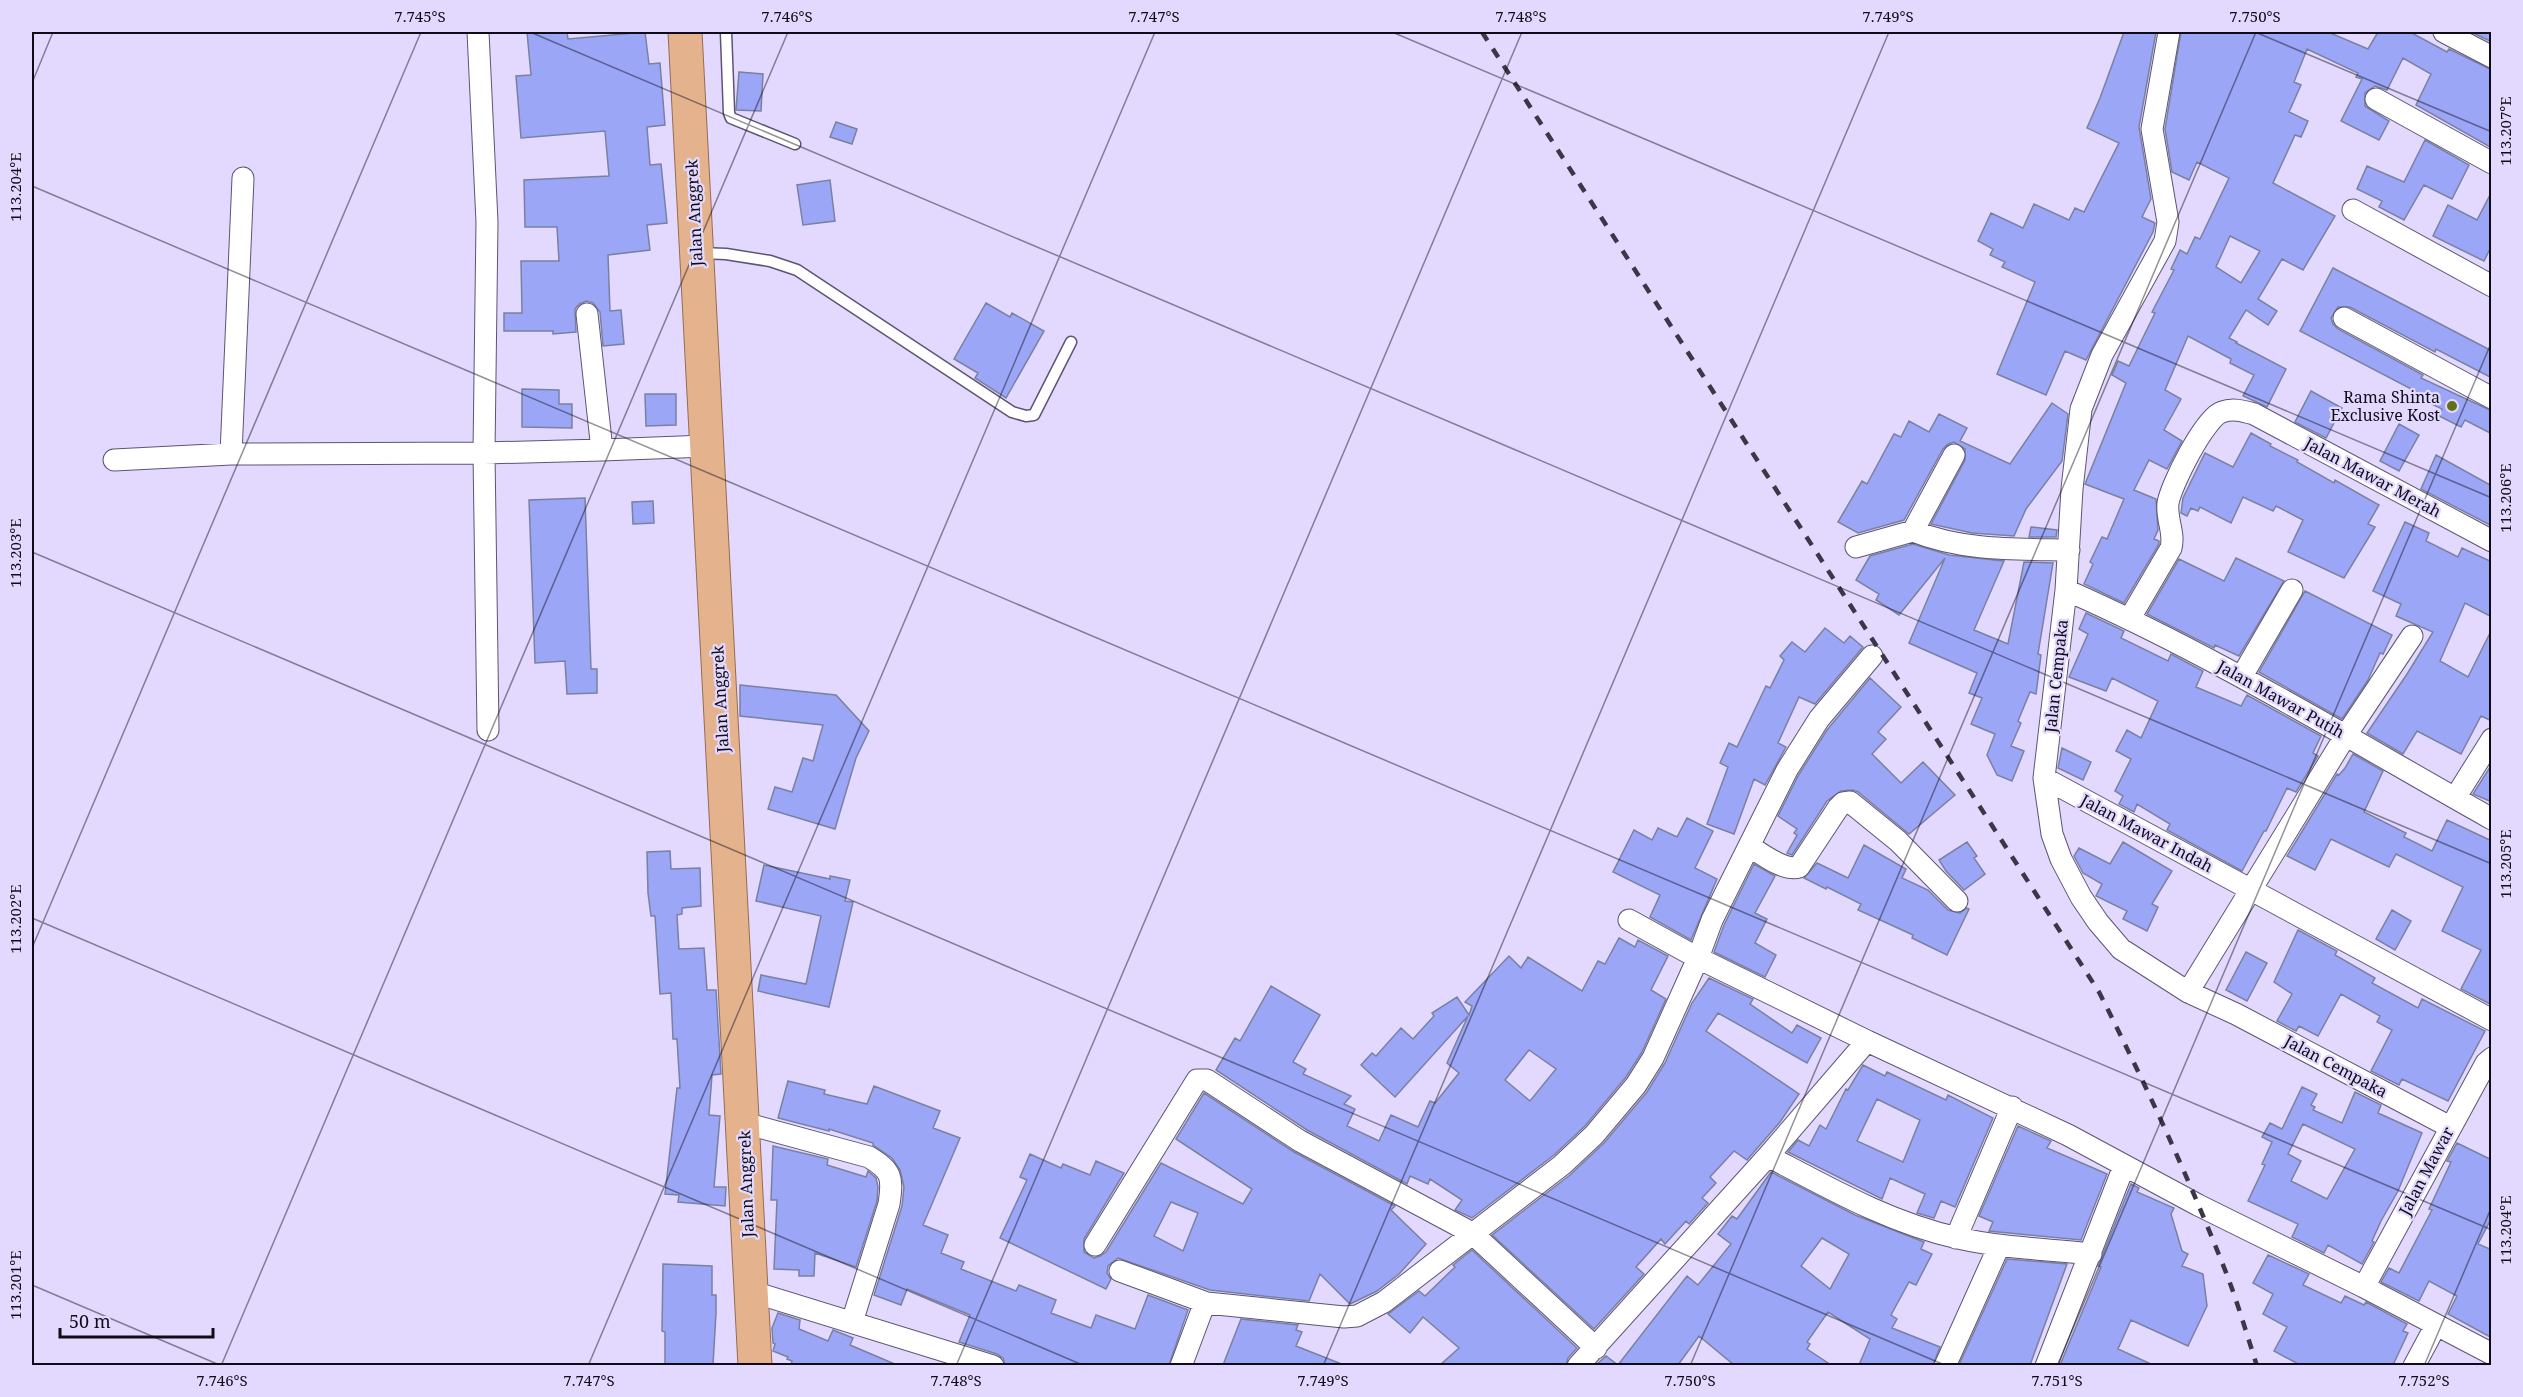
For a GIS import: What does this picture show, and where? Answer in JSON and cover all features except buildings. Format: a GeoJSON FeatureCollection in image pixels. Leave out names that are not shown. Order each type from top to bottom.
{"type":"FeatureCollection","features":[{"type":"Feature","properties":{"kind":"highway","name":"Jalan Anggrek"},"geometry":{"type":"LineString","coordinates":[[685,32],[710,254],[706,446],[744,1123],[754,1365]]}},
{"type":"Feature","properties":{"kind":"street"},"geometry":{"type":"LineString","coordinates":[[478,32],[487,222],[484,453],[488,730]]}},
{"type":"Feature","properties":{"kind":"street","name":"Jalan Cempaka"},"geometry":{"type":"LineString","coordinates":[[2169,32],[2151,129],[2168,222],[2165,241],[2102,355],[2081,409],[2072,489],[2066,590],[2044,778],[2052,834],[2061,860],[2098,922],[2121,949],[2188,992],[2236,1014],[2450,1127]]}},
{"type":"Feature","properties":{"kind":"street"},"geometry":{"type":"LineString","coordinates":[[2444,32],[2492,57]]}},
{"type":"Feature","properties":{"kind":"street"},"geometry":{"type":"LineString","coordinates":[[2376,99],[2492,163]]}},
{"type":"Feature","properties":{"kind":"street"},"geometry":{"type":"LineString","coordinates":[[231,454],[243,178]]}},
{"type":"Feature","properties":{"kind":"street"},"geometry":{"type":"LineString","coordinates":[[2353,210],[2492,286]]}},
{"type":"Feature","properties":{"kind":"street"},"geometry":{"type":"LineString","coordinates":[[587,314],[602,450]]}},
{"type":"Feature","properties":{"kind":"street"},"geometry":{"type":"LineString","coordinates":[[2344,318],[2492,399]]}},
{"type":"Feature","properties":{"kind":"street","name":"Jalan Mawar Merah"},"geometry":{"type":"LineString","coordinates":[[2130,618],[2171,548],[2173,540],[2168,501],[2194,446],[2212,418],[2220,412],[2236,410],[2254,414],[2492,541]]}},
{"type":"Feature","properties":{"kind":"street"},"geometry":{"type":"LineString","coordinates":[[114,460],[231,454],[484,453],[706,446]]}},
{"type":"Feature","properties":{"kind":"street"},"geometry":{"type":"LineString","coordinates":[[1913,531],[1954,455]]}},
{"type":"Feature","properties":{"kind":"street"},"geometry":{"type":"LineString","coordinates":[[1856,547],[1913,531],[1932,539],[1973,548],[2069,550]]}},
{"type":"Feature","properties":{"kind":"street","name":"Jalan Mawar Putih"},"geometry":{"type":"LineString","coordinates":[[2066,590],[2130,618],[2242,676],[2492,819]]}},
{"type":"Feature","properties":{"kind":"street"},"geometry":{"type":"LineString","coordinates":[[2242,676],[2292,590]]}},
{"type":"Feature","properties":{"kind":"street"},"geometry":{"type":"LineString","coordinates":[[2188,992],[2346,735],[2412,636]]}},
{"type":"Feature","properties":{"kind":"street"},"geometry":{"type":"LineString","coordinates":[[1120,1271],[1207,1303],[1219,1302],[1297,1313],[1357,1316],[1384,1302],[1562,1165],[1594,1135],[1617,1108],[1653,1058],[1698,958],[1708,928],[1787,770],[1820,719],[1872,656]]}},
{"type":"Feature","properties":{"kind":"street"},"geometry":{"type":"LineString","coordinates":[[2454,798],[2492,739]]}},
{"type":"Feature","properties":{"kind":"street","name":"Jalan Mawar Indah"},"geometry":{"type":"LineString","coordinates":[[2044,778],[2492,1020]]}},
{"type":"Feature","properties":{"kind":"street"},"geometry":{"type":"LineString","coordinates":[[1749,846],[1784,866],[1793,869],[1799,867],[1838,808],[1842,803],[1850,802],[1898,841],[1957,901]]}},
{"type":"Feature","properties":{"kind":"street"},"geometry":{"type":"LineString","coordinates":[[1629,920],[1698,958],[1867,1041],[2012,1107],[2198,1206],[2364,1287],[2436,1325],[2480,1356]]}},
{"type":"Feature","properties":{"kind":"street"},"geometry":{"type":"LineString","coordinates":[[1578,1365],[1596,1348],[1768,1156],[1867,1041]]}},
{"type":"Feature","properties":{"kind":"street","name":"Jalan Mawar"},"geometry":{"type":"LineString","coordinates":[[2364,1287],[2450,1127],[2486,1063],[2492,1058]]}},
{"type":"Feature","properties":{"kind":"street"},"geometry":{"type":"LineString","coordinates":[[1095,1245],[1197,1080],[1207,1080],[1300,1141],[1472,1233],[1596,1348]]}},
{"type":"Feature","properties":{"kind":"street"},"geometry":{"type":"LineString","coordinates":[[1956,1238],[2012,1107]]}},
{"type":"Feature","properties":{"kind":"street"},"geometry":{"type":"LineString","coordinates":[[744,1123],[868,1157],[884,1167],[890,1175],[892,1186],[889,1204],[852,1322]]}},
{"type":"Feature","properties":{"kind":"street"},"geometry":{"type":"LineString","coordinates":[[1768,1156],[1891,1217],[1956,1238],[1999,1246],[2091,1254]]}},
{"type":"Feature","properties":{"kind":"street"},"geometry":{"type":"LineString","coordinates":[[2046,1365],[2124,1166]]}},
{"type":"Feature","properties":{"kind":"street"},"geometry":{"type":"LineString","coordinates":[[1945,1365],[1999,1246]]}},
{"type":"Feature","properties":{"kind":"street"},"geometry":{"type":"LineString","coordinates":[[750,1291],[993,1365]]}},
{"type":"Feature","properties":{"kind":"street"},"geometry":{"type":"LineString","coordinates":[[1180,1365],[1207,1303]]}},
{"type":"Feature","properties":{"kind":"street"},"geometry":{"type":"LineString","coordinates":[[2414,1365],[2436,1325]]}},
{"type":"Feature","properties":{"kind":"lane"},"geometry":{"type":"LineString","coordinates":[[726,32],[731,118],[795,144]]}},
{"type":"Feature","properties":{"kind":"lane"},"geometry":{"type":"LineString","coordinates":[[710,254],[771,261],[797,270],[1003,405],[1026,416],[1034,415],[1071,342]]}},
{"type":"Feature","properties":{"kind":"railway"},"geometry":{"type":"LineString","coordinates":[[1482,32],[2099,992],[2198,1203],[2231,1286],[2257,1366]]}},
{"type":"Feature","properties":{"kind":"place","name":"Rama Shinta Exclusive Kost"},"geometry":{"type":"Point","coordinates":[2452,406]}}]}
